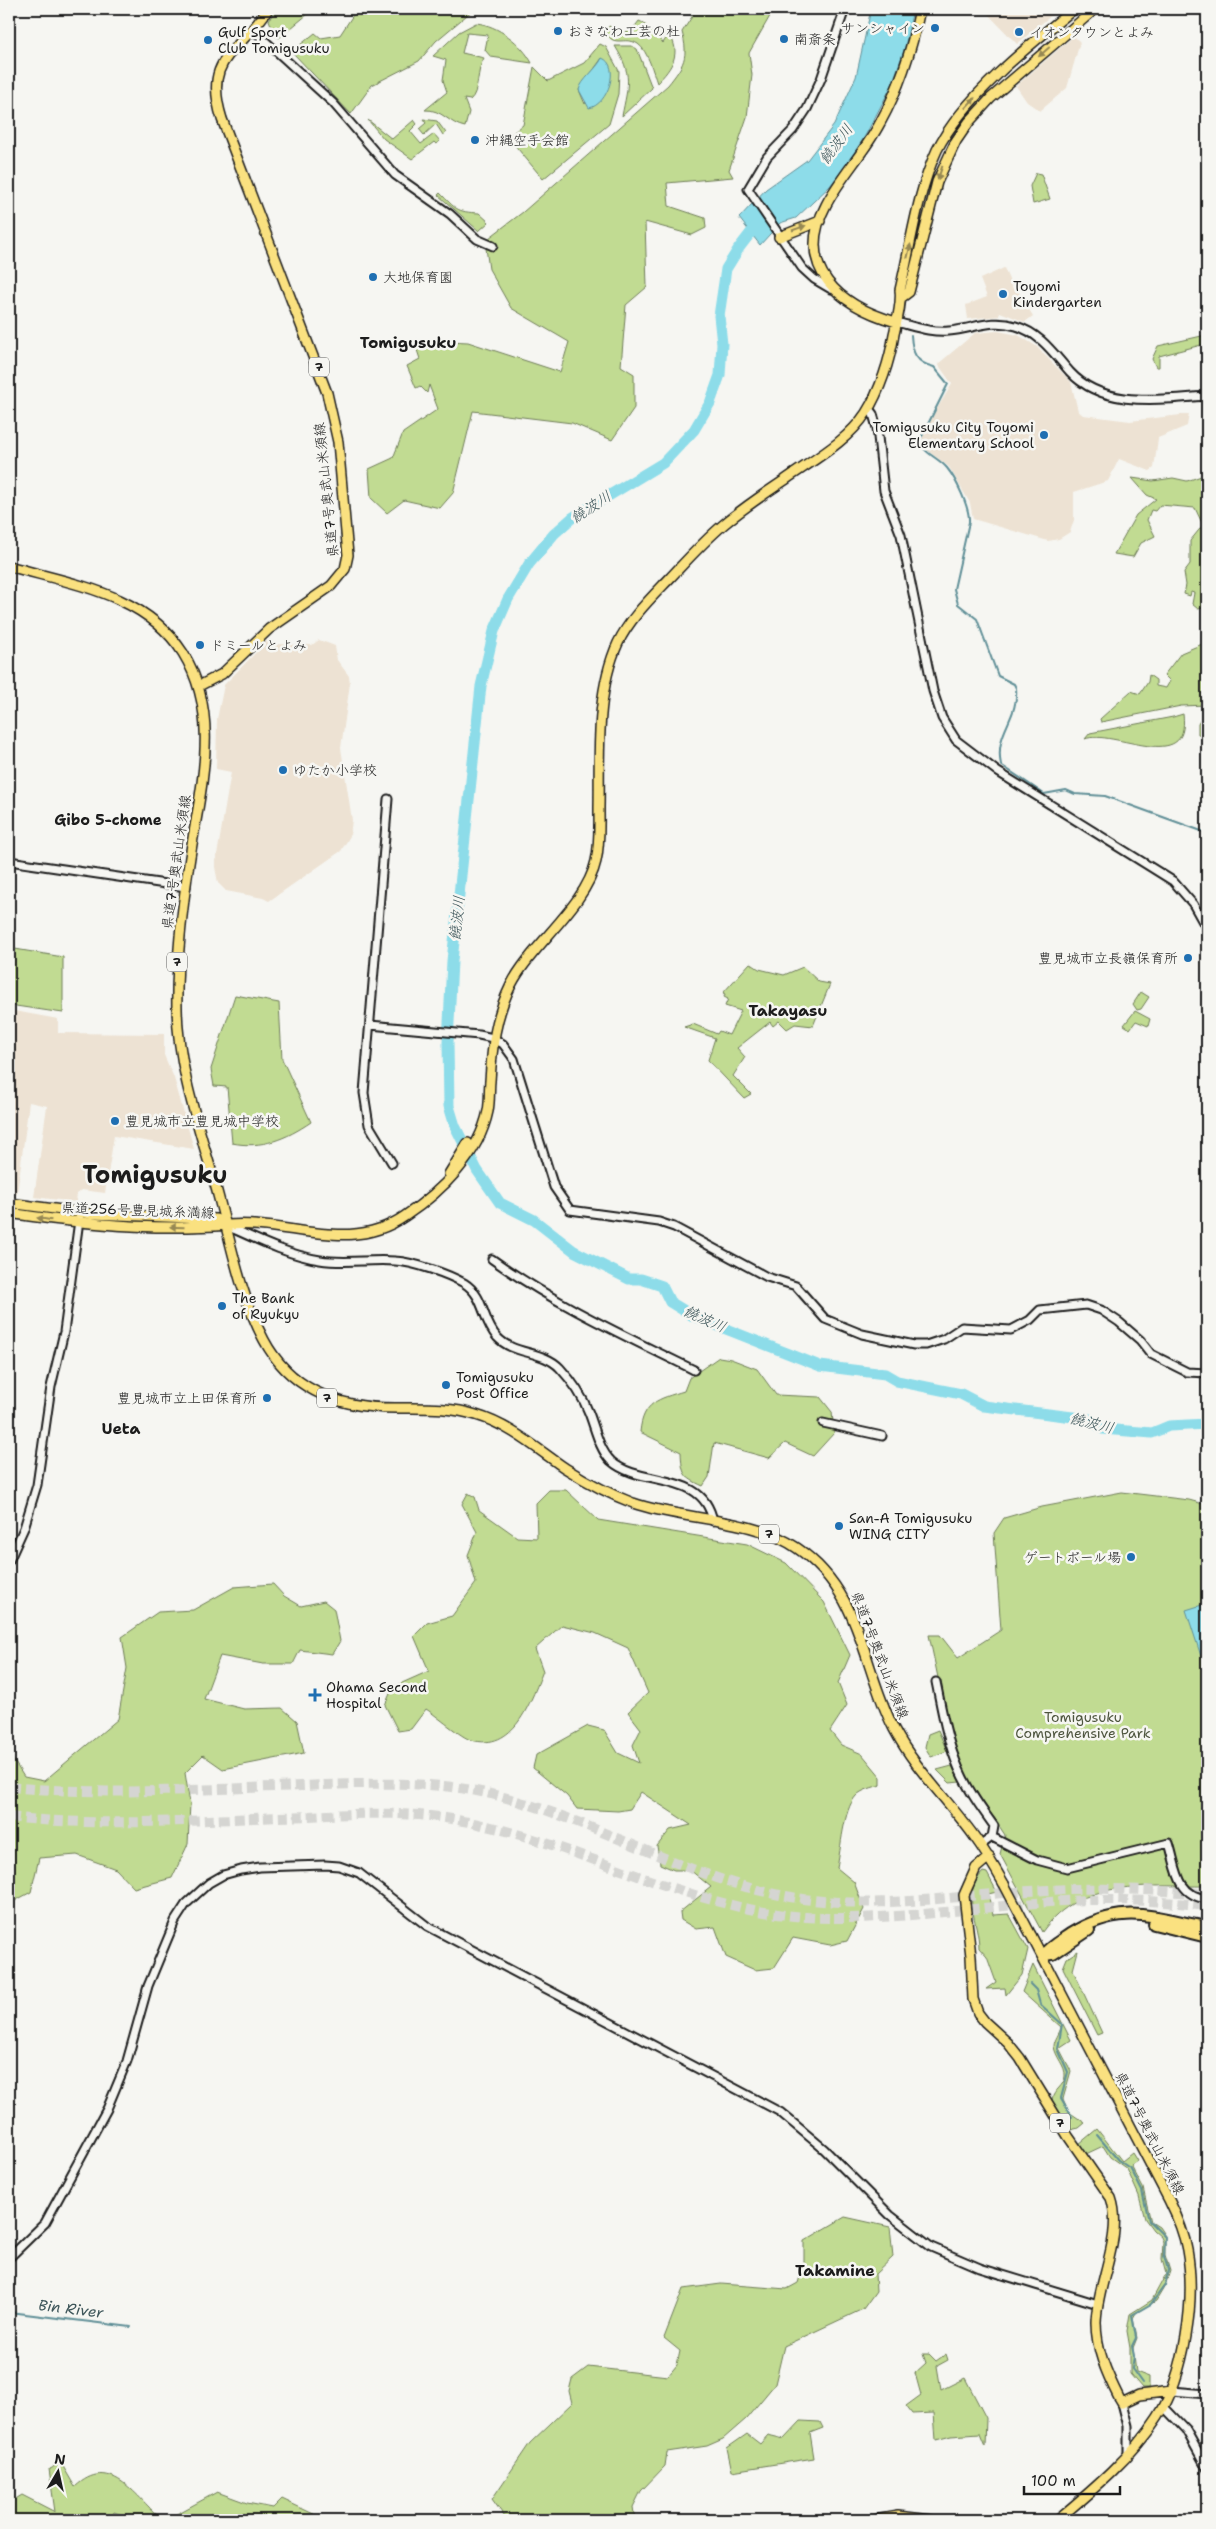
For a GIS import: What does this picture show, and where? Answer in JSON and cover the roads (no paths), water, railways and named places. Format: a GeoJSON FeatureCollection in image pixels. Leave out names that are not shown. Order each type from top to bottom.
{"type":"FeatureCollection","features":[{"type":"Feature","properties":{"kind":"highway"},"geometry":{"type":"LineString","coordinates":[[1043,1955],[1049,1947],[1081,1928],[1113,1915],[1135,1914],[1207,1927]]}},
{"type":"Feature","properties":{"kind":"highway"},"geometry":{"type":"LineString","coordinates":[[1043,1955],[1053,1954],[1101,1925],[1120,1920],[1139,1920],[1207,1937]]}},
{"type":"Feature","properties":{"kind":"main road","name":"県道7号奥武山米須線"},"geometry":{"type":"LineString","coordinates":[[268,9],[230,52],[218,71],[217,100],[222,119],[327,393],[340,461],[348,540],[348,563],[332,586],[269,629],[222,674],[199,686],[204,704],[206,745],[178,957],[178,1031],[187,1080],[247,1300],[266,1344],[281,1365],[306,1387],[329,1399],[373,1408],[442,1409],[474,1414],[514,1432],[566,1468],[614,1495],[665,1512],[758,1531],[785,1541],[816,1563],[833,1581],[852,1612],[893,1727],[922,1774],[981,1845],[994,1866],[1043,1955],[1169,2200],[1184,2236],[1189,2264],[1189,2306],[1183,2345],[1172,2391],[1151,2427],[1128,2454],[1057,2520]]}},
{"type":"Feature","properties":{"kind":"main road"},"geometry":{"type":"LineString","coordinates":[[896,322],[857,308],[831,289],[823,274],[817,253],[820,221],[827,204],[868,145],[892,100],[905,69],[920,9]]}},
{"type":"Feature","properties":{"kind":"main road"},"geometry":{"type":"LineString","coordinates":[[226,1225],[330,1236],[372,1232],[408,1215],[442,1185],[458,1164],[484,1113],[489,1087],[493,1038],[498,1015],[517,974],[582,892],[594,869],[598,850],[603,706],[611,662],[623,635],[644,606],[714,533],[739,511],[843,438],[869,408],[891,348],[901,298],[900,290],[923,193],[934,158],[947,132],[974,98],[1074,9]]}},
{"type":"Feature","properties":{"kind":"main road"},"geometry":{"type":"LineString","coordinates":[[901,298],[909,292],[941,171],[956,141],[969,122],[991,98],[1095,9]]}},
{"type":"Feature","properties":{"kind":"main road"},"geometry":{"type":"LineString","coordinates":[[778,234],[820,221]]}},
{"type":"Feature","properties":{"kind":"main road","name":"7"},"geometry":{"type":"LineString","coordinates":[[9,566],[104,592],[132,606],[171,637],[191,667],[199,686]]}},
{"type":"Feature","properties":{"kind":"main road","name":"県道256号豊見城糸満線"},"geometry":{"type":"LineString","coordinates":[[9,1203],[80,1213],[216,1219],[226,1225]]}},
{"type":"Feature","properties":{"kind":"main road","name":"県道256号豊見城糸満線"},"geometry":{"type":"LineString","coordinates":[[9,1213],[78,1223],[210,1228],[226,1225]]}},
{"type":"Feature","properties":{"kind":"main road","name":"7"},"geometry":{"type":"LineString","coordinates":[[988,1858],[976,1868],[964,1895],[971,1956],[973,1999],[985,2022],[1008,2043],[1020,2058],[1068,2136],[1111,2198],[1114,2207],[1115,2226],[1098,2304],[1096,2323],[1099,2350],[1122,2403]]}},
{"type":"Feature","properties":{"kind":"main road"},"geometry":{"type":"LineString","coordinates":[[1122,2403],[1139,2395],[1172,2391]]}},
{"type":"Feature","properties":{"kind":"main road"},"geometry":{"type":"LineString","coordinates":[[875,2520],[898,2516],[931,2520]]}},
{"type":"Feature","properties":{"kind":"street"},"geometry":{"type":"LineString","coordinates":[[831,289],[806,272],[750,192],[767,157],[793,130],[807,109],[821,79],[845,9]]}},
{"type":"Feature","properties":{"kind":"street"},"geometry":{"type":"LineString","coordinates":[[252,29],[333,103],[395,175],[445,210],[477,240],[493,246]]}},
{"type":"Feature","properties":{"kind":"street"},"geometry":{"type":"LineString","coordinates":[[896,322],[938,331],[954,330],[983,323],[1013,325],[1036,336],[1074,376],[1092,390],[1105,394],[1138,398],[1207,396]]}},
{"type":"Feature","properties":{"kind":"street"},"geometry":{"type":"LineString","coordinates":[[869,408],[873,414],[876,428],[884,490],[901,535],[934,692],[948,730],[974,756],[1173,881],[1193,904],[1207,929]]}},
{"type":"Feature","properties":{"kind":"street"},"geometry":{"type":"LineString","coordinates":[[388,799],[364,1082],[366,1115],[373,1136],[392,1163]]}},
{"type":"Feature","properties":{"kind":"street"},"geometry":{"type":"LineString","coordinates":[[9,861],[186,887]]}},
{"type":"Feature","properties":{"kind":"street"},"geometry":{"type":"LineString","coordinates":[[370,1025],[466,1033],[493,1038],[505,1046],[514,1059],[554,1187],[570,1210],[659,1222],[674,1227],[767,1277],[796,1286],[825,1319],[869,1336],[914,1345],[926,1345],[944,1339],[962,1327],[1011,1330],[1030,1320],[1040,1310],[1086,1305],[1101,1310],[1119,1322],[1140,1340],[1151,1354],[1187,1372],[1207,1373]]}},
{"type":"Feature","properties":{"kind":"street"},"geometry":{"type":"LineString","coordinates":[[9,1561],[24,1528],[37,1485],[51,1387],[64,1332],[80,1213]]}},
{"type":"Feature","properties":{"kind":"street"},"geometry":{"type":"LineString","coordinates":[[226,1225],[270,1244],[318,1260],[402,1262],[463,1283],[475,1293],[493,1333],[500,1340],[517,1349],[539,1355],[561,1369],[584,1400],[603,1449],[612,1461],[622,1467],[674,1482],[693,1491],[710,1508],[713,1521]]}},
{"type":"Feature","properties":{"kind":"street"},"geometry":{"type":"LineString","coordinates":[[270,1244],[266,1239],[267,1233],[276,1229]]}},
{"type":"Feature","properties":{"kind":"street"},"geometry":{"type":"LineString","coordinates":[[492,1259],[541,1292],[575,1311],[694,1370]]}},
{"type":"Feature","properties":{"kind":"street"},"geometry":{"type":"LineString","coordinates":[[823,1423],[882,1436]]}},
{"type":"Feature","properties":{"kind":"street"},"geometry":{"type":"LineString","coordinates":[[936,1682],[949,1740],[958,1768],[969,1789],[994,1826],[992,1837],[981,1845]]}},
{"type":"Feature","properties":{"kind":"street"},"geometry":{"type":"LineString","coordinates":[[992,1837],[1037,1860],[1067,1868],[1169,1843],[1185,1890],[1192,1895],[1207,1899]]}},
{"type":"Feature","properties":{"kind":"street"},"geometry":{"type":"LineString","coordinates":[[9,2258],[45,2223],[107,2109],[127,2061],[148,1986],[175,1921],[186,1904],[209,1883],[223,1875],[260,1867],[325,1865],[339,1866],[360,1873],[427,1926],[780,2112],[824,2149],[890,2215],[932,2247],[988,2271],[1098,2304]]}},
{"type":"Feature","properties":{"kind":"street"},"geometry":{"type":"LineString","coordinates":[[1172,2391],[1207,2394]]}},
{"type":"Feature","properties":{"kind":"street"},"geometry":{"type":"LineString","coordinates":[[1122,2403],[1128,2426],[1128,2454]]}},
{"type":"Feature","properties":{"kind":"street"},"geometry":{"type":"LineString","coordinates":[[1164,2407],[1186,2430],[1207,2468]]}},
{"type":"Feature","properties":{"kind":"water"},"geometry":{"type":"Polygon","coordinates":[[[871,9],[913,9],[905,47],[892,85],[865,136],[848,163],[830,186],[796,218],[780,223],[760,245],[739,218],[766,189],[807,160],[834,125],[856,77],[871,9]]]}},
{"type":"Feature","properties":{"kind":"water"},"geometry":{"type":"Polygon","coordinates":[[[602,58],[608,62],[611,68],[610,84],[602,100],[589,108],[579,90],[580,86],[602,58]]]}},
{"type":"Feature","properties":{"kind":"water"},"geometry":{"type":"Polygon","coordinates":[[[1202,1605],[1207,1621],[1207,1654],[1201,1656],[1186,1610],[1202,1605]]]}},
{"type":"Feature","properties":{"kind":"waterway","name":"饒波川"},"geometry":{"type":"LineString","coordinates":[[759,222],[726,269],[719,316],[722,344],[720,375],[710,403],[694,430],[663,463],[572,518],[554,534],[529,564],[508,599],[494,631],[481,686],[452,961],[448,1043],[449,1106],[455,1126],[477,1170],[500,1203],[534,1220],[574,1251],[629,1279],[641,1279],[662,1286],[670,1302],[693,1316],[820,1366],[885,1374],[897,1381],[961,1394],[984,1406],[1089,1419],[1103,1429],[1152,1433],[1169,1426],[1207,1424]]}},
{"type":"Feature","properties":{"kind":"waterway"},"geometry":{"type":"LineString","coordinates":[[911,335],[912,347],[919,360],[934,367],[948,384],[920,440],[924,449],[951,473],[962,494],[969,516],[954,589],[958,604],[977,619],[998,676],[1014,684],[1016,688],[1014,708],[1001,743],[1001,765],[1044,794],[1066,790],[1075,794],[1105,796],[1207,833]]}},
{"type":"Feature","properties":{"kind":"waterway"},"geometry":{"type":"LineString","coordinates":[[1030,1984],[1036,1990],[1040,2004],[1062,2024],[1058,2049],[1068,2072],[1061,2098],[1072,2117]]}},
{"type":"Feature","properties":{"kind":"waterway"},"geometry":{"type":"LineString","coordinates":[[1097,2135],[1118,2160],[1131,2169],[1142,2191],[1149,2221],[1165,2237],[1164,2256],[1168,2270],[1165,2285],[1151,2304],[1132,2315],[1136,2338],[1132,2346],[1134,2356],[1132,2369],[1142,2383]]}},
{"type":"Feature","properties":{"kind":"waterway","name":"Bin River"},"geometry":{"type":"LineString","coordinates":[[9,2312],[131,2327]]}},
{"type":"Feature","properties":{"kind":"tunnel"},"geometry":{"type":"LineString","coordinates":[[9,1787],[45,1790],[119,1791],[372,1784],[443,1786],[487,1793],[530,1805],[695,1870],[737,1884],[780,1895],[814,1900],[847,1902],[914,1901],[1014,1892],[1088,1889],[1148,1890],[1207,1894]]}},
{"type":"Feature","properties":{"kind":"tunnel"},"geometry":{"type":"LineString","coordinates":[[9,1817],[83,1822],[121,1822],[369,1814],[430,1816],[478,1824],[525,1836],[663,1885],[710,1899],[757,1911],[806,1917],[867,1918],[1089,1900],[1168,1902],[1207,1906]]}},
{"type":"Feature","properties":{"kind":"place","name":"サンシャイン"},"geometry":{"type":"Point","coordinates":[935,28]}},
{"type":"Feature","properties":{"kind":"place","name":"おきなわ工芸の杜"},"geometry":{"type":"Point","coordinates":[558,31]}},
{"type":"Feature","properties":{"kind":"place","name":"イオンタウンとよみ"},"geometry":{"type":"Point","coordinates":[1019,32]}},
{"type":"Feature","properties":{"kind":"place","name":"南斎条"},"geometry":{"type":"Point","coordinates":[784,39]}},
{"type":"Feature","properties":{"kind":"place","name":"Gulf Sport Club Tomigusuku"},"geometry":{"type":"Point","coordinates":[208,40]}},
{"type":"Feature","properties":{"kind":"place","name":"沖縄空手会館"},"geometry":{"type":"Point","coordinates":[475,140]}},
{"type":"Feature","properties":{"kind":"place","name":"大地保育園"},"geometry":{"type":"Point","coordinates":[373,277]}},
{"type":"Feature","properties":{"kind":"place","name":"Toyomi Kindergarten"},"geometry":{"type":"Point","coordinates":[1003,294]}},
{"type":"Feature","properties":{"kind":"place","name":"Tomigusuku City Toyomi Elementary School"},"geometry":{"type":"Point","coordinates":[1044,435]}},
{"type":"Feature","properties":{"kind":"place","name":"ドミールとよみ"},"geometry":{"type":"Point","coordinates":[200,645]}},
{"type":"Feature","properties":{"kind":"place","name":"ゆたか小学校"},"geometry":{"type":"Point","coordinates":[283,770]}},
{"type":"Feature","properties":{"kind":"place","name":"豊見城市立長嶺保育所"},"geometry":{"type":"Point","coordinates":[1188,958]}},
{"type":"Feature","properties":{"kind":"place","name":"豊見城市立豊見城中学校"},"geometry":{"type":"Point","coordinates":[115,1121]}},
{"type":"Feature","properties":{"kind":"place","name":"The Bank of Ryukyu"},"geometry":{"type":"Point","coordinates":[222,1306]}},
{"type":"Feature","properties":{"kind":"place","name":"Tomigusuku Post Office"},"geometry":{"type":"Point","coordinates":[446,1385]}},
{"type":"Feature","properties":{"kind":"place","name":"豊見城市立上田保育所"},"geometry":{"type":"Point","coordinates":[267,1398]}},
{"type":"Feature","properties":{"kind":"place","name":"San-A Tomigusuku WING CITY"},"geometry":{"type":"Point","coordinates":[839,1526]}},
{"type":"Feature","properties":{"kind":"place","name":"ゲートボール場"},"geometry":{"type":"Point","coordinates":[1131,1557]}},
{"type":"Feature","properties":{"kind":"place","name":"Ohama Second Hospital"},"geometry":{"type":"Point","coordinates":[315,1695]}},
{"type":"Feature","properties":{"kind":"district","name":"Tomigusuku"},"geometry":{"type":"Point","coordinates":[408,342]}},
{"type":"Feature","properties":{"kind":"district","name":"Gibo 5-chome"},"geometry":{"type":"Point","coordinates":[108,820]}},
{"type":"Feature","properties":{"kind":"district","name":"Takayasu"},"geometry":{"type":"Point","coordinates":[788,1010]}},
{"type":"Feature","properties":{"kind":"district","name":"Tomigusuku"},"geometry":{"type":"Point","coordinates":[155,1175]}},
{"type":"Feature","properties":{"kind":"district","name":"Ueta"},"geometry":{"type":"Point","coordinates":[121,1428]}},
{"type":"Feature","properties":{"kind":"district","name":"Takamine"},"geometry":{"type":"Point","coordinates":[835,2270]}},
{"type":"Feature","properties":{"kind":"park label","name":"Tomigusuku Comprehensive Park"},"geometry":{"type":"Point","coordinates":[1083,1725]}}]}
